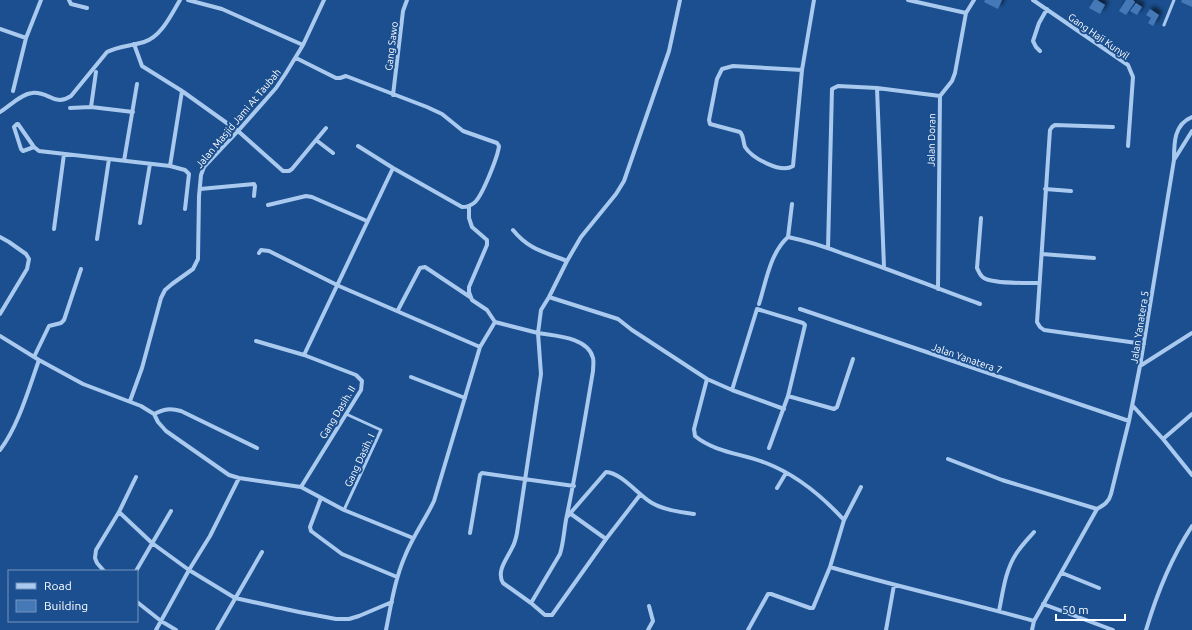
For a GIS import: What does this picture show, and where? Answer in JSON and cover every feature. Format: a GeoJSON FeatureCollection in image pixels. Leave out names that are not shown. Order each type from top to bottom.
{"type":"FeatureCollection","features":[{"type":"Feature","properties":{"kind":"street"},"geometry":{"type":"LineString","coordinates":[[13,91],[26,38],[41,0]]}},
{"type":"Feature","properties":{"kind":"street"},"geometry":{"type":"LineString","coordinates":[[69,0],[71,4],[87,8]]}},
{"type":"Feature","properties":{"kind":"street"},"geometry":{"type":"LineString","coordinates":[[0,112],[28,94],[40,93],[53,99],[65,100],[71,96],[107,52],[112,49],[149,40],[155,35],[163,26],[180,0]]}},
{"type":"Feature","properties":{"kind":"street"},"geometry":{"type":"LineString","coordinates":[[188,0],[222,9],[303,45]]}},
{"type":"Feature","properties":{"kind":"street","name":"Jalan Masjid Jami At Taubah"},"geometry":{"type":"LineString","coordinates":[[130,401],[142,368],[161,298],[165,290],[193,269],[198,259],[200,189],[201,174],[204,167],[276,88],[296,58],[324,0]]}},
{"type":"Feature","properties":{"kind":"street","name":"Gang Sawo"},"geometry":{"type":"LineString","coordinates":[[393,95],[403,11],[408,0]]}},
{"type":"Feature","properties":{"kind":"street"},"geometry":{"type":"LineString","coordinates":[[640,494],[552,615],[545,615],[503,583],[500,579],[503,565],[516,539],[541,374],[538,333],[541,310],[581,236],[616,194],[624,181],[669,51],[680,0]]}},
{"type":"Feature","properties":{"kind":"street"},"geometry":{"type":"LineString","coordinates":[[802,70],[733,66],[722,69],[717,79],[709,120],[710,124],[740,132],[746,148],[764,162],[782,168],[792,168],[802,70],[814,0]]}},
{"type":"Feature","properties":{"kind":"street"},"geometry":{"type":"LineString","coordinates":[[908,0],[966,13]]}},
{"type":"Feature","properties":{"kind":"street"},"geometry":{"type":"LineString","coordinates":[[828,248],[832,89],[838,86],[877,88],[940,96],[952,81],[955,73],[966,13],[974,0]]}},
{"type":"Feature","properties":{"kind":"street","name":"Gang Haji Kunyil"},"geometry":{"type":"LineString","coordinates":[[1033,0],[1123,61],[1132,70],[1133,82],[1128,146]]}},
{"type":"Feature","properties":{"kind":"street"},"geometry":{"type":"LineString","coordinates":[[1040,51],[1033,41],[1039,23],[1047,9]]}},
{"type":"Feature","properties":{"kind":"street"},"geometry":{"type":"LineString","coordinates":[[0,29],[26,38]]}},
{"type":"Feature","properties":{"kind":"street"},"geometry":{"type":"LineString","coordinates":[[134,44],[142,66],[182,91],[238,131],[283,171],[286,172],[292,169],[326,128]]}},
{"type":"Feature","properties":{"kind":"street"},"geometry":{"type":"LineString","coordinates":[[296,58],[336,78],[346,76],[427,107],[442,114],[463,131],[497,143],[498,149],[484,189],[475,202],[469,206],[462,207],[393,168],[358,146]]}},
{"type":"Feature","properties":{"kind":"street"},"geometry":{"type":"LineString","coordinates":[[91,107],[96,72]]}},
{"type":"Feature","properties":{"kind":"street"},"geometry":{"type":"LineString","coordinates":[[124,161],[137,84]]}},
{"type":"Feature","properties":{"kind":"street"},"geometry":{"type":"LineString","coordinates":[[877,88],[884,267]]}},
{"type":"Feature","properties":{"kind":"street"},"geometry":{"type":"LineString","coordinates":[[170,166],[182,91]]}},
{"type":"Feature","properties":{"kind":"street","name":"Jalan Doran"},"geometry":{"type":"LineString","coordinates":[[938,289],[940,96]]}},
{"type":"Feature","properties":{"kind":"street"},"geometry":{"type":"LineString","coordinates":[[70,108],[91,107],[133,112]]}},
{"type":"Feature","properties":{"kind":"street","name":"Jalan Yanatera 5"},"geometry":{"type":"LineString","coordinates":[[1032,630],[1034,621],[1043,604],[1097,509],[1106,504],[1109,500],[1133,406],[1174,160],[1175,142],[1179,127],[1185,119],[1192,116]]}},
{"type":"Feature","properties":{"kind":"street"},"geometry":{"type":"LineString","coordinates":[[34,147],[23,151],[21,149],[14,127],[17,124],[34,147],[39,151],[170,166],[185,170],[189,174],[184,209]]}},
{"type":"Feature","properties":{"kind":"street"},"geometry":{"type":"LineString","coordinates":[[1112,127],[1055,125],[1050,130],[1037,322],[1044,330],[1144,344]]}},
{"type":"Feature","properties":{"kind":"street","name":"Jalan Yanatera 5"},"geometry":{"type":"LineString","coordinates":[[1174,160],[1192,131]]}},
{"type":"Feature","properties":{"kind":"street"},"geometry":{"type":"LineString","coordinates":[[316,140],[333,153]]}},
{"type":"Feature","properties":{"kind":"street"},"geometry":{"type":"LineString","coordinates":[[54,229],[64,154]]}},
{"type":"Feature","properties":{"kind":"street"},"geometry":{"type":"LineString","coordinates":[[97,238],[109,159]]}},
{"type":"Feature","properties":{"kind":"street"},"geometry":{"type":"LineString","coordinates":[[140,223],[150,164]]}},
{"type":"Feature","properties":{"kind":"street"},"geometry":{"type":"LineString","coordinates":[[304,355],[339,286],[393,168]]}},
{"type":"Feature","properties":{"kind":"street"},"geometry":{"type":"LineString","coordinates":[[200,189],[254,184],[254,196]]}},
{"type":"Feature","properties":{"kind":"street"},"geometry":{"type":"LineString","coordinates":[[1046,189],[1071,191]]}},
{"type":"Feature","properties":{"kind":"street"},"geometry":{"type":"LineString","coordinates":[[268,205],[306,196],[312,197],[367,222]]}},
{"type":"Feature","properties":{"kind":"street"},"geometry":{"type":"LineString","coordinates":[[759,304],[773,258],[780,245],[788,237],[792,204]]}},
{"type":"Feature","properties":{"kind":"street"},"geometry":{"type":"LineString","coordinates":[[469,206],[469,218],[472,227],[487,240],[487,245],[470,287],[470,297]]}},
{"type":"Feature","properties":{"kind":"street"},"geometry":{"type":"LineString","coordinates":[[981,218],[977,268],[980,274],[985,279],[994,281],[1039,283]]}},
{"type":"Feature","properties":{"kind":"street"},"geometry":{"type":"LineString","coordinates":[[514,230],[533,248],[567,261]]}},
{"type":"Feature","properties":{"kind":"street"},"geometry":{"type":"LineString","coordinates":[[0,237],[26,254],[29,259],[27,269],[0,314]]}},
{"type":"Feature","properties":{"kind":"street"},"geometry":{"type":"LineString","coordinates":[[788,237],[828,248],[884,267],[980,304]]}},
{"type":"Feature","properties":{"kind":"street"},"geometry":{"type":"LineString","coordinates":[[259,253],[261,250],[269,251],[339,286],[398,310],[480,347]]}},
{"type":"Feature","properties":{"kind":"street"},"geometry":{"type":"LineString","coordinates":[[1042,254],[1094,258]]}},
{"type":"Feature","properties":{"kind":"street"},"geometry":{"type":"LineString","coordinates":[[398,310],[420,268],[425,267],[487,310],[495,322]]}},
{"type":"Feature","properties":{"kind":"street"},"geometry":{"type":"LineString","coordinates":[[34,357],[48,326],[60,323],[64,320],[81,269]]}},
{"type":"Feature","properties":{"kind":"street"},"geometry":{"type":"LineString","coordinates":[[549,297],[618,319],[632,330],[707,379],[784,409]]}},
{"type":"Feature","properties":{"kind":"street"},"geometry":{"type":"LineString","coordinates":[[732,390],[757,309],[803,323],[805,325],[788,396],[769,448]]}},
{"type":"Feature","properties":{"kind":"street","name":"Jalan Yanatera 7"},"geometry":{"type":"LineString","coordinates":[[800,309],[1129,421]]}},
{"type":"Feature","properties":{"kind":"street"},"geometry":{"type":"LineString","coordinates":[[495,322],[538,333],[572,339],[589,349],[594,360],[574,486],[560,554],[531,603]]}},
{"type":"Feature","properties":{"kind":"street"},"geometry":{"type":"LineString","coordinates":[[386,630],[397,577],[413,538],[434,501],[480,347],[495,322]]}},
{"type":"Feature","properties":{"kind":"street"},"geometry":{"type":"LineString","coordinates":[[1140,366],[1192,333]]}},
{"type":"Feature","properties":{"kind":"street"},"geometry":{"type":"LineString","coordinates":[[0,336],[39,360],[83,384],[141,406],[154,414],[166,432],[229,475],[239,478],[301,487],[344,510],[413,538]]}},
{"type":"Feature","properties":{"kind":"street","name":"Gang Dasih. II"},"geometry":{"type":"LineString","coordinates":[[256,341],[304,355],[356,375],[362,381],[361,390],[301,487]]}},
{"type":"Feature","properties":{"kind":"street"},"geometry":{"type":"LineString","coordinates":[[788,396],[834,409],[837,407],[853,359]]}},
{"type":"Feature","properties":{"kind":"street"},"geometry":{"type":"LineString","coordinates":[[1,448],[19,414],[39,360]]}},
{"type":"Feature","properties":{"kind":"street"},"geometry":{"type":"LineString","coordinates":[[411,377],[465,398]]}},
{"type":"Feature","properties":{"kind":"street"},"geometry":{"type":"LineString","coordinates":[[707,379],[694,429],[695,436],[715,447],[765,463],[786,473],[811,488],[844,520]]}},
{"type":"Feature","properties":{"kind":"street"},"geometry":{"type":"LineString","coordinates":[[1133,406],[1163,439],[1192,475]]}},
{"type":"Feature","properties":{"kind":"street"},"geometry":{"type":"LineString","coordinates":[[154,414],[162,410],[169,409],[181,411],[257,448]]}},
{"type":"Feature","properties":{"kind":"street"},"geometry":{"type":"LineString","coordinates":[[1163,439],[1192,414]]}},
{"type":"Feature","properties":{"kind":"street"},"geometry":{"type":"LineString","coordinates":[[948,458],[1002,480],[1097,509]]}},
{"type":"Feature","properties":{"kind":"street"},"geometry":{"type":"LineString","coordinates":[[567,517],[606,472],[612,472],[658,506],[694,514]]}},
{"type":"Feature","properties":{"kind":"street"},"geometry":{"type":"LineString","coordinates":[[470,533],[480,475],[482,473],[574,486]]}},
{"type":"Feature","properties":{"kind":"street"},"geometry":{"type":"LineString","coordinates":[[777,488],[786,473]]}},
{"type":"Feature","properties":{"kind":"street"},"geometry":{"type":"LineString","coordinates":[[103,570],[95,558],[96,550],[119,512],[136,477]]}},
{"type":"Feature","properties":{"kind":"street"},"geometry":{"type":"LineString","coordinates":[[156,630],[189,570],[210,536],[239,478]]}},
{"type":"Feature","properties":{"kind":"street"},"geometry":{"type":"LineString","coordinates":[[748,630],[768,594],[813,608],[830,568],[844,520],[862,487]]}},
{"type":"Feature","properties":{"kind":"street"},"geometry":{"type":"LineString","coordinates":[[321,498],[310,527],[312,531],[342,554],[397,577]]}},
{"type":"Feature","properties":{"kind":"street"},"geometry":{"type":"LineString","coordinates":[[137,570],[171,511]]}},
{"type":"Feature","properties":{"kind":"street"},"geometry":{"type":"LineString","coordinates":[[119,512],[152,543],[189,570],[235,598],[336,619],[348,619],[359,616],[392,602]]}},
{"type":"Feature","properties":{"kind":"street"},"geometry":{"type":"LineString","coordinates":[[571,514],[606,539]]}},
{"type":"Feature","properties":{"kind":"street"},"geometry":{"type":"LineString","coordinates":[[1146,630],[1170,565],[1192,526]]}},
{"type":"Feature","properties":{"kind":"street"},"geometry":{"type":"LineString","coordinates":[[999,611],[1011,564],[1016,554],[1034,532]]}},
{"type":"Feature","properties":{"kind":"street"},"geometry":{"type":"LineString","coordinates":[[217,630],[262,552]]}},
{"type":"Feature","properties":{"kind":"street"},"geometry":{"type":"LineString","coordinates":[[830,568],[1034,621]]}},
{"type":"Feature","properties":{"kind":"street"},"geometry":{"type":"LineString","coordinates":[[1062,572],[1099,588]]}},
{"type":"Feature","properties":{"kind":"street"},"geometry":{"type":"LineString","coordinates":[[886,630],[894,585]]}},
{"type":"Feature","properties":{"kind":"street"},"geometry":{"type":"LineString","coordinates":[[138,603],[161,622],[176,630]]}},
{"type":"Feature","properties":{"kind":"street"},"geometry":{"type":"LineString","coordinates":[[1043,604],[1113,630]]}},
{"type":"Feature","properties":{"kind":"street"},"geometry":{"type":"LineString","coordinates":[[648,630],[653,621],[649,606]]}},
{"type":"Feature","properties":{"kind":"lane"},"geometry":{"type":"LineString","coordinates":[[1164,25],[1174,0]]}},
{"type":"Feature","properties":{"kind":"lane","name":"Gang Dasih. I"},"geometry":{"type":"LineString","coordinates":[[344,510],[382,430],[346,414]]}},
{"type":"Feature","properties":{"kind":"building"},"geometry":{"type":"Polygon","coordinates":[[[985,0],[1002,0],[998,9],[984,2],[985,0]]]}},
{"type":"Feature","properties":{"kind":"building"},"geometry":{"type":"Polygon","coordinates":[[[1094,0],[1097,0],[1105,5],[1100,14],[1089,8],[1094,0]]]}},
{"type":"Feature","properties":{"kind":"building"},"geometry":{"type":"Polygon","coordinates":[[[1126,0],[1133,0],[1135,2],[1126,15],[1119,11],[1126,0]]]}},
{"type":"Feature","properties":{"kind":"building"},"geometry":{"type":"Polygon","coordinates":[[[1182,0],[1192,0],[1192,7],[1181,2],[1182,0]]]}},
{"type":"Feature","properties":{"kind":"building"},"geometry":{"type":"Polygon","coordinates":[[[1136,3],[1142,7],[1137,15],[1130,11],[1136,3]]]}},
{"type":"Feature","properties":{"kind":"building"},"geometry":{"type":"Polygon","coordinates":[[[1150,9],[1159,15],[1153,26],[1148,23],[1151,18],[1146,15],[1150,9]]]}}]}
